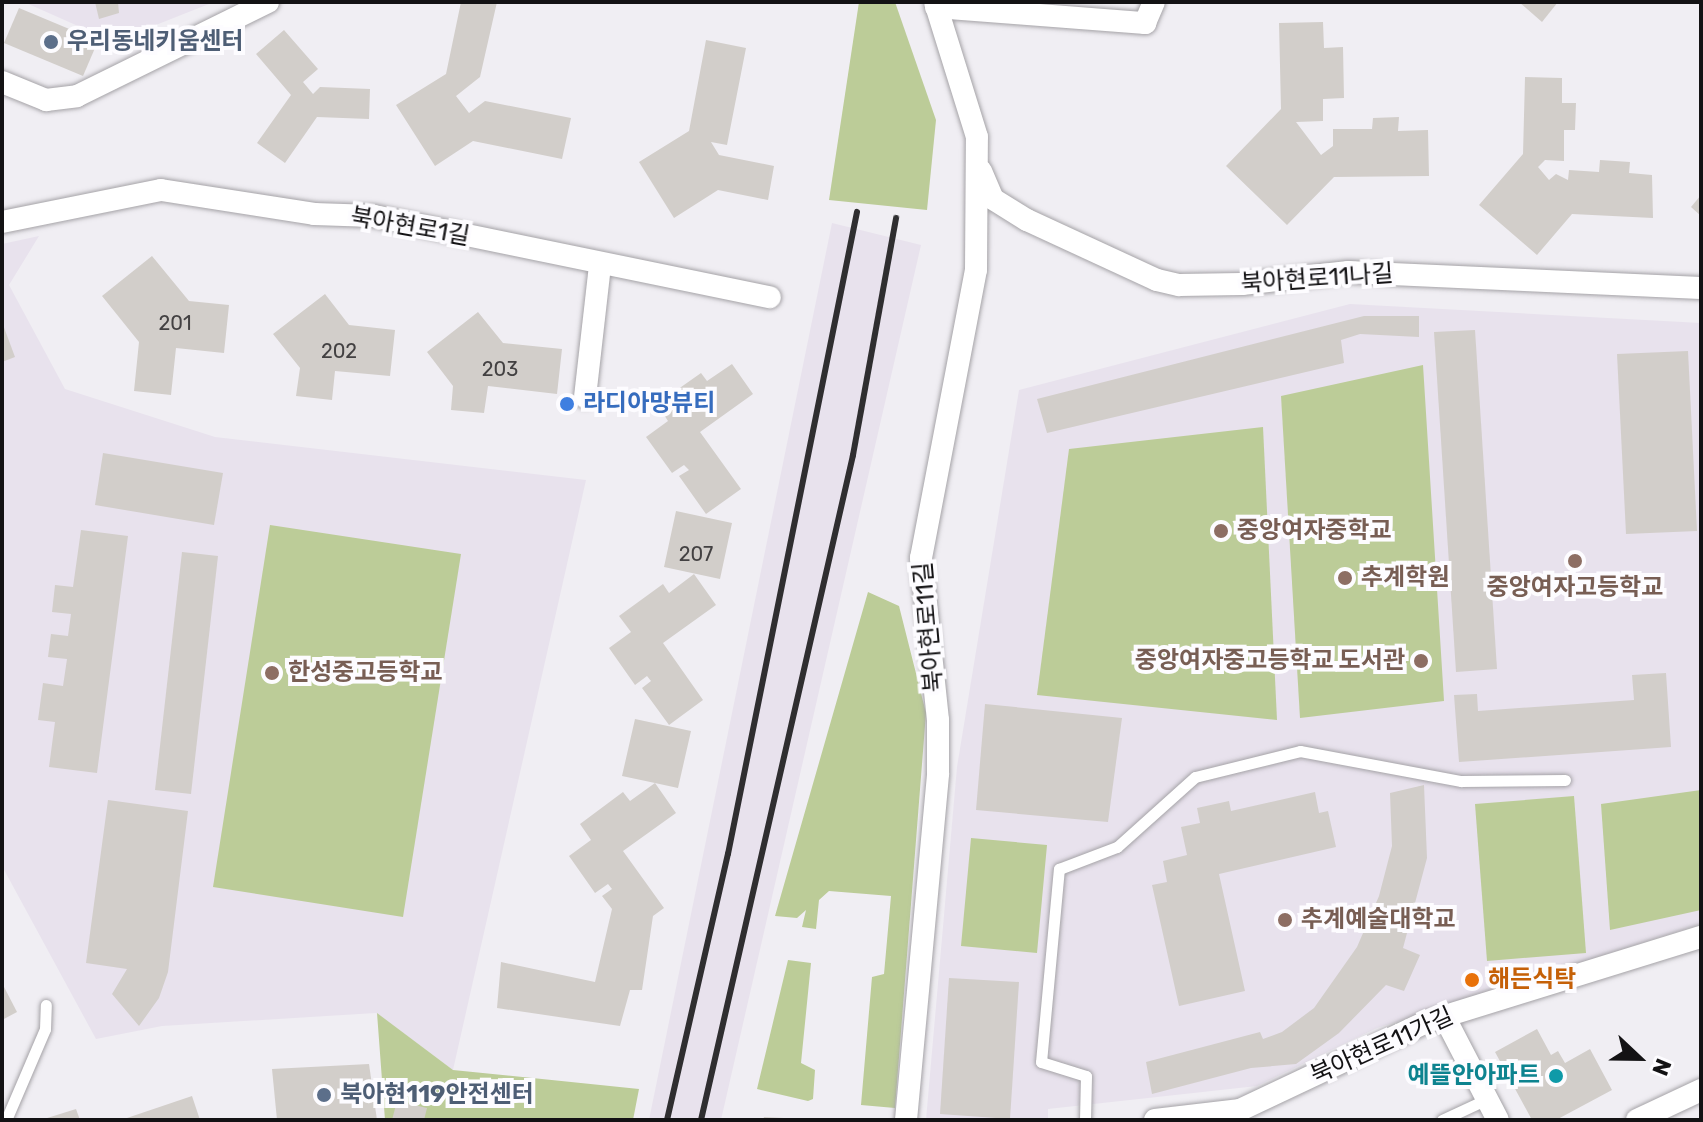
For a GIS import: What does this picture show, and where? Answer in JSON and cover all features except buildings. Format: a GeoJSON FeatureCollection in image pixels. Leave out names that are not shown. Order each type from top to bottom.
{"type":"FeatureCollection","features":[{"type":"Feature","properties":{"kind":"street"},"geometry":{"type":"LineString","coordinates":[[2,82],[46,100],[77,96],[268,2]]}},
{"type":"Feature","properties":{"kind":"street"},"geometry":{"type":"LineString","coordinates":[[936,4],[1145,23],[1154,2]]}},
{"type":"Feature","properties":{"kind":"street","name":"북아현로11길"},"geometry":{"type":"LineString","coordinates":[[906,1120],[938,773],[938,720],[921,558],[976,270],[977,137],[936,4]]}},
{"type":"Feature","properties":{"kind":"street","name":"북아현로11나길"},"geometry":{"type":"LineString","coordinates":[[976,162],[993,199],[1016,213],[1157,280],[1179,285],[1242,284],[1348,272],[1701,288]]}},
{"type":"Feature","properties":{"kind":"street","name":"북아현로1길"},"geometry":{"type":"LineString","coordinates":[[2,222],[161,190],[314,214],[374,216],[600,265],[770,297]]}},
{"type":"Feature","properties":{"kind":"street"},"geometry":{"type":"LineString","coordinates":[[585,397],[600,265]]}},
{"type":"Feature","properties":{"kind":"street","name":"북아현로11가길"},"geometry":{"type":"LineString","coordinates":[[1155,1120],[1240,1115],[1444,1016],[1701,937]]}},
{"type":"Feature","properties":{"kind":"street"},"geometry":{"type":"LineString","coordinates":[[1444,1016],[1498,1120]]}},
{"type":"Feature","properties":{"kind":"street"},"geometry":{"type":"LineString","coordinates":[[1637,1120],[1670,1113],[1701,1090]]}},
{"type":"Feature","properties":{"kind":"lane"},"geometry":{"type":"LineString","coordinates":[[1085,1120],[1086,1076],[1041,1062],[1059,869],[1117,847],[1195,777],[1300,751],[1461,781],[1565,780]]}},
{"type":"Feature","properties":{"kind":"lane"},"geometry":{"type":"LineString","coordinates":[[6,1120],[45,1029],[46,1005]]}},
{"type":"Feature","properties":{"kind":"lane"},"geometry":{"type":"LineString","coordinates":[[1442,1120],[1487,1099]]}},
{"type":"Feature","properties":{"kind":"shaded area"},"geometry":{"type":"Polygon","coordinates":[[[24,2],[214,2],[128,36],[87,30],[24,2]]]}},
{"type":"Feature","properties":{"kind":"shaded area"},"geometry":{"type":"Polygon","coordinates":[[[832,223],[921,245],[721,1120],[649,1120],[832,223]]]}},
{"type":"Feature","properties":{"kind":"shaded area","name":"한성중고등학교"},"geometry":{"type":"Polygon","coordinates":[[[39,236],[9,285],[65,389],[215,437],[586,480],[453,1070],[376,1013],[162,1026],[96,1039],[2,866],[2,244],[39,236]]]}},
{"type":"Feature","properties":{"kind":"shaded area","name":"추계학원"},"geometry":{"type":"Polygon","coordinates":[[[1350,304],[1701,323],[1701,924],[1377,1028],[1257,1086],[1048,1109],[1048,1120],[926,1120],[957,767],[1019,390],[1350,304]]]}},
{"type":"Feature","properties":{"kind":"green space"},"geometry":{"type":"Polygon","coordinates":[[[859,2],[895,2],[936,120],[927,210],[829,200],[859,2]]]}},
{"type":"Feature","properties":{"kind":"green space"},"geometry":{"type":"Polygon","coordinates":[[[1423,365],[1444,701],[1300,718],[1281,396],[1423,365]]]}},
{"type":"Feature","properties":{"kind":"green space"},"geometry":{"type":"Polygon","coordinates":[[[1263,427],[1277,720],[1037,695],[1069,449],[1263,427]]]}},
{"type":"Feature","properties":{"kind":"green space"},"geometry":{"type":"Polygon","coordinates":[[[270,525],[461,554],[403,917],[213,887],[270,525]]]}},
{"type":"Feature","properties":{"kind":"green space"},"geometry":{"type":"Polygon","coordinates":[[[868,592],[899,606],[926,713],[895,1108],[861,1105],[872,977],[884,974],[891,896],[829,891],[819,900],[816,929],[802,927],[806,910],[797,918],[775,916],[868,592]]]}},
{"type":"Feature","properties":{"kind":"green space"},"geometry":{"type":"Polygon","coordinates":[[[1701,790],[1701,910],[1610,930],[1601,804],[1701,790]]]}},
{"type":"Feature","properties":{"kind":"green space"},"geometry":{"type":"Polygon","coordinates":[[[1574,796],[1586,953],[1487,961],[1475,804],[1574,796]]]}},
{"type":"Feature","properties":{"kind":"green space"},"geometry":{"type":"Polygon","coordinates":[[[971,838],[1047,845],[1037,953],[961,946],[971,838]]]}},
{"type":"Feature","properties":{"kind":"green space"},"geometry":{"type":"Polygon","coordinates":[[[788,960],[811,963],[801,1063],[815,1070],[813,1099],[808,1101],[757,1089],[788,960]]]}},
{"type":"Feature","properties":{"kind":"green space"},"geometry":{"type":"Polygon","coordinates":[[[377,1013],[453,1070],[639,1089],[633,1120],[385,1120],[377,1013]]]}},
{"type":"Feature","properties":{"kind":"railway"},"geometry":{"type":"LineString","coordinates":[[667,1120],[728,854],[857,212]]}},
{"type":"Feature","properties":{"kind":"railway"},"geometry":{"type":"LineString","coordinates":[[701,1120],[853,455],[896,218]]}},
{"type":"Feature","properties":{"kind":"place","name":"우리동네키움센터"},"geometry":{"type":"Point","coordinates":[51,42]}},
{"type":"Feature","properties":{"kind":"place","name":"라디아망뷰티"},"geometry":{"type":"Point","coordinates":[567,404]}},
{"type":"Feature","properties":{"kind":"place","name":"중앙여자중학교"},"geometry":{"type":"Point","coordinates":[1221,531]}},
{"type":"Feature","properties":{"kind":"place","name":"중앙여자고등학교"},"geometry":{"type":"Point","coordinates":[1575,561]}},
{"type":"Feature","properties":{"kind":"place","name":"추계학원"},"geometry":{"type":"Point","coordinates":[1345,578]}},
{"type":"Feature","properties":{"kind":"place","name":"중앙여자중고등학교 도서관"},"geometry":{"type":"Point","coordinates":[1421,661]}},
{"type":"Feature","properties":{"kind":"place","name":"한성중고등학교"},"geometry":{"type":"Point","coordinates":[272,673]}},
{"type":"Feature","properties":{"kind":"place","name":"추계예술대학교"},"geometry":{"type":"Point","coordinates":[1285,920]}},
{"type":"Feature","properties":{"kind":"place","name":"해든식탁"},"geometry":{"type":"Point","coordinates":[1472,980]}},
{"type":"Feature","properties":{"kind":"place","name":"예뜰안아파트"},"geometry":{"type":"Point","coordinates":[1556,1076]}},
{"type":"Feature","properties":{"kind":"place","name":"북아현119안전센터"},"geometry":{"type":"Point","coordinates":[324,1095]}}]}
